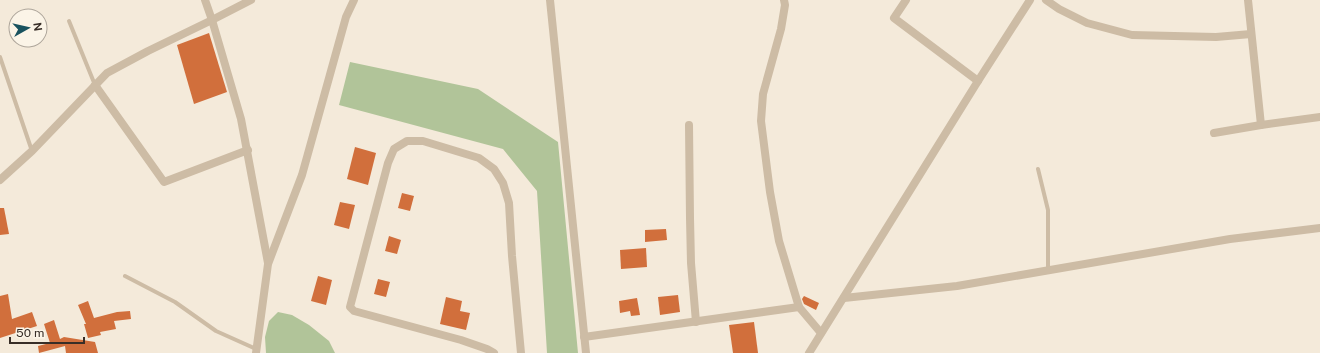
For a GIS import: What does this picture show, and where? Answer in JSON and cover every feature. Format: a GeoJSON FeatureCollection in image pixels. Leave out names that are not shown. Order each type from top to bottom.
{"type":"FeatureCollection","features":[{"type":"Feature","properties":{"kind":"street"},"geometry":{"type":"LineString","coordinates":[[205,0],[241,119],[248,150],[268,264]]}},
{"type":"Feature","properties":{"kind":"street"},"geometry":{"type":"LineString","coordinates":[[0,180],[32,151],[107,73],[251,0]]}},
{"type":"Feature","properties":{"kind":"street"},"geometry":{"type":"LineString","coordinates":[[256,351],[268,264],[302,175],[346,17],[354,0]]}},
{"type":"Feature","properties":{"kind":"street"},"geometry":{"type":"LineString","coordinates":[[550,0],[586,353]]}},
{"type":"Feature","properties":{"kind":"street"},"geometry":{"type":"LineString","coordinates":[[784,0],[785,6],[781,29],[763,94],[761,121],[771,199],[779,240],[799,308],[821,333]]}},
{"type":"Feature","properties":{"kind":"street"},"geometry":{"type":"LineString","coordinates":[[906,0],[894,18],[978,82]]}},
{"type":"Feature","properties":{"kind":"street"},"geometry":{"type":"LineString","coordinates":[[809,353],[1030,0]]}},
{"type":"Feature","properties":{"kind":"street"},"geometry":{"type":"LineString","coordinates":[[1046,0],[1059,9],[1087,23],[1132,35],[1216,37],[1251,34]]}},
{"type":"Feature","properties":{"kind":"street"},"geometry":{"type":"LineString","coordinates":[[1248,0],[1261,125]]}},
{"type":"Feature","properties":{"kind":"street"},"geometry":{"type":"LineString","coordinates":[[95,85],[164,182],[248,150]]}},
{"type":"Feature","properties":{"kind":"street"},"geometry":{"type":"LineString","coordinates":[[1214,133],[1320,117]]}},
{"type":"Feature","properties":{"kind":"street"},"geometry":{"type":"LineString","coordinates":[[689,125],[691,263],[696,322]]}},
{"type":"Feature","properties":{"kind":"street"},"geometry":{"type":"LineString","coordinates":[[494,353],[461,340],[354,312],[350,307],[388,163],[394,149],[406,141],[422,141],[479,158],[494,169],[503,183],[509,203],[512,256],[521,353]]}},
{"type":"Feature","properties":{"kind":"street"},"geometry":{"type":"LineString","coordinates":[[844,298],[957,286],[1230,239],[1320,228]]}},
{"type":"Feature","properties":{"kind":"street"},"geometry":{"type":"LineString","coordinates":[[584,337],[799,308]]}},
{"type":"Feature","properties":{"kind":"lane"},"geometry":{"type":"LineString","coordinates":[[69,21],[95,85]]}},
{"type":"Feature","properties":{"kind":"lane"},"geometry":{"type":"LineString","coordinates":[[0,57],[32,151]]}},
{"type":"Feature","properties":{"kind":"lane"},"geometry":{"type":"LineString","coordinates":[[1038,169],[1048,210],[1048,270]]}},
{"type":"Feature","properties":{"kind":"lane"},"geometry":{"type":"LineString","coordinates":[[125,276],[175,302],[216,331],[256,351]]}},
{"type":"Feature","properties":{"kind":"green space"},"geometry":{"type":"Polygon","coordinates":[[[350,62],[478,89],[558,142],[578,353],[547,353],[537,191],[503,149],[339,105],[350,62]]]}},
{"type":"Feature","properties":{"kind":"green space"},"geometry":{"type":"Polygon","coordinates":[[[278,312],[292,315],[309,325],[329,341],[335,353],[266,353],[265,337],[269,321],[278,312]]]}},
{"type":"Feature","properties":{"kind":"building"},"geometry":{"type":"Polygon","coordinates":[[[209,33],[227,92],[194,104],[177,45],[209,33]]]}},
{"type":"Feature","properties":{"kind":"building"},"geometry":{"type":"Polygon","coordinates":[[[355,147],[376,153],[368,185],[347,179],[355,147]]]}},
{"type":"Feature","properties":{"kind":"building"},"geometry":{"type":"Polygon","coordinates":[[[402,193],[414,196],[410,211],[398,208],[402,193]]]}},
{"type":"Feature","properties":{"kind":"building"},"geometry":{"type":"Polygon","coordinates":[[[340,202],[355,205],[349,229],[334,225],[340,202]]]}},
{"type":"Feature","properties":{"kind":"building"},"geometry":{"type":"Polygon","coordinates":[[[0,208],[4,208],[9,234],[0,235],[0,208]]]}},
{"type":"Feature","properties":{"kind":"building"},"geometry":{"type":"Polygon","coordinates":[[[666,229],[667,240],[645,242],[645,230],[666,229]]]}},
{"type":"Feature","properties":{"kind":"building"},"geometry":{"type":"Polygon","coordinates":[[[389,236],[401,240],[397,254],[385,251],[389,236]]]}},
{"type":"Feature","properties":{"kind":"building"},"geometry":{"type":"Polygon","coordinates":[[[646,248],[647,267],[621,269],[620,250],[646,248]]]}},
{"type":"Feature","properties":{"kind":"building"},"geometry":{"type":"Polygon","coordinates":[[[318,276],[332,280],[326,305],[311,301],[318,276]]]}},
{"type":"Feature","properties":{"kind":"building"},"geometry":{"type":"Polygon","coordinates":[[[378,279],[390,282],[386,297],[374,294],[378,279]]]}},
{"type":"Feature","properties":{"kind":"building"},"geometry":{"type":"Polygon","coordinates":[[[8,294],[12,319],[32,312],[37,326],[0,338],[0,296],[8,294]]]}},
{"type":"Feature","properties":{"kind":"building"},"geometry":{"type":"Polygon","coordinates":[[[678,295],[680,312],[660,315],[658,297],[678,295]]]}},
{"type":"Feature","properties":{"kind":"building"},"geometry":{"type":"Polygon","coordinates":[[[804,296],[819,303],[816,310],[804,304],[802,299],[804,296]]]}},
{"type":"Feature","properties":{"kind":"building"},"geometry":{"type":"Polygon","coordinates":[[[446,297],[462,301],[460,311],[470,313],[466,330],[440,324],[446,297]]]}},
{"type":"Feature","properties":{"kind":"building"},"geometry":{"type":"Polygon","coordinates":[[[637,298],[640,315],[631,316],[630,311],[620,313],[619,301],[637,298]]]}},
{"type":"Feature","properties":{"kind":"building"},"geometry":{"type":"Polygon","coordinates":[[[88,301],[94,318],[117,312],[130,311],[131,319],[114,321],[116,329],[100,332],[101,335],[88,338],[84,324],[86,324],[78,305],[88,301]]]}},
{"type":"Feature","properties":{"kind":"building"},"geometry":{"type":"Polygon","coordinates":[[[54,320],[60,339],[64,337],[95,342],[98,353],[66,353],[65,346],[39,353],[38,346],[50,343],[44,324],[54,320]]]}},
{"type":"Feature","properties":{"kind":"building"},"geometry":{"type":"Polygon","coordinates":[[[754,322],[758,353],[733,353],[729,325],[754,322]]]}}]}
